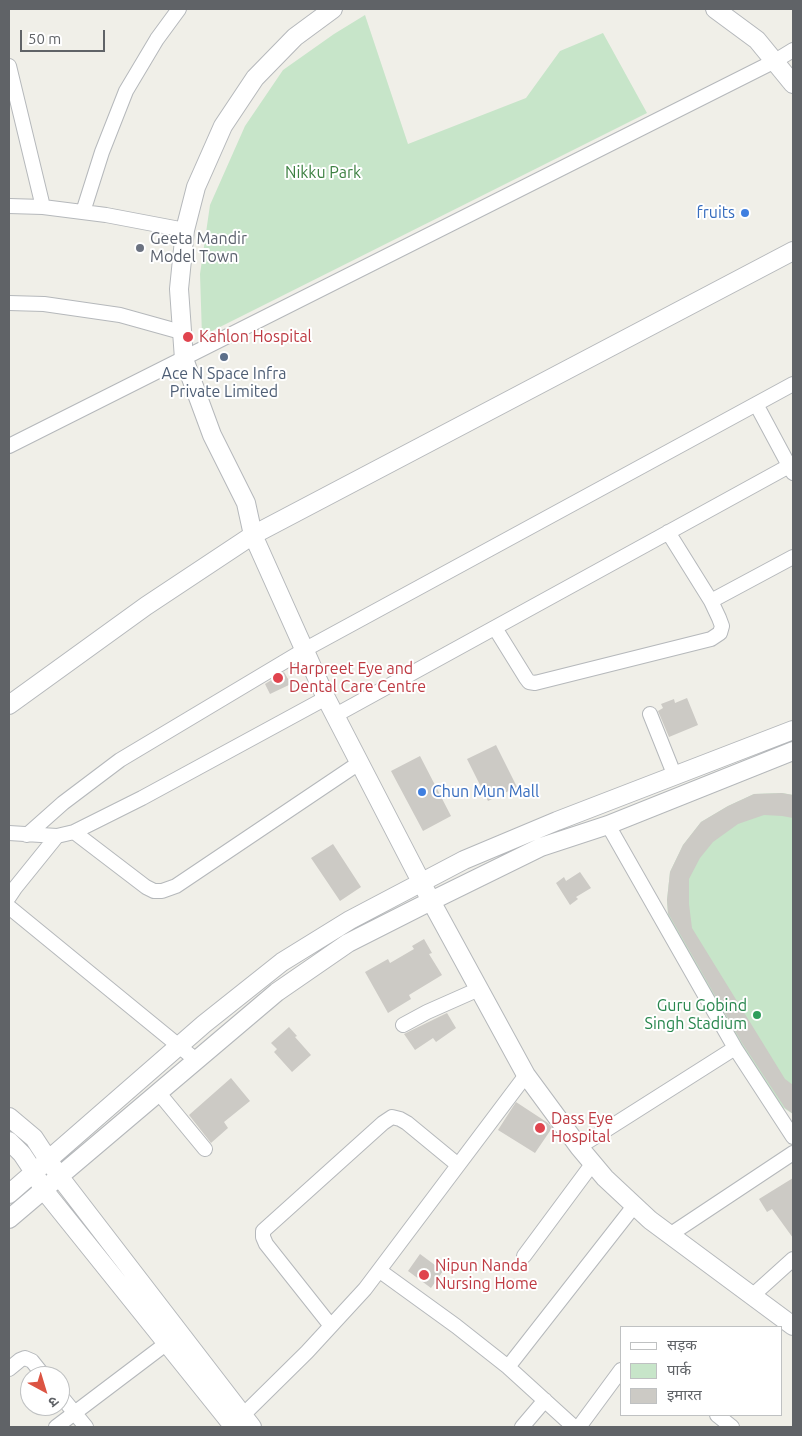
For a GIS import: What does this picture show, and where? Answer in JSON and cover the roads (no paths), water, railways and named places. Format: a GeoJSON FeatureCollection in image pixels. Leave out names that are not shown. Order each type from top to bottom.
{"type":"FeatureCollection","features":[{"type":"Feature","properties":{"kind":"street"},"geometry":{"type":"LineString","coordinates":[[83,212],[102,152],[126,91],[157,39],[179,9]]}},
{"type":"Feature","properties":{"kind":"street"},"geometry":{"type":"LineString","coordinates":[[333,9],[295,37],[255,78],[223,126],[196,187],[185,230],[179,289],[184,359],[212,435],[246,503],[253,535],[334,716],[421,883],[526,1074],[579,1147],[634,1206],[650,1220],[793,1326]]}},
{"type":"Feature","properties":{"kind":"street"},"geometry":{"type":"LineString","coordinates":[[714,9],[757,40],[793,84]]}},
{"type":"Feature","properties":{"kind":"street"},"geometry":{"type":"LineString","coordinates":[[9,446],[775,61],[793,50]]}},
{"type":"Feature","properties":{"kind":"street"},"geometry":{"type":"LineString","coordinates":[[9,66],[43,207]]}},
{"type":"Feature","properties":{"kind":"street"},"geometry":{"type":"LineString","coordinates":[[9,206],[43,207],[83,212],[185,230]]}},
{"type":"Feature","properties":{"kind":"street"},"geometry":{"type":"LineString","coordinates":[[9,705],[146,606],[253,535],[793,251]]}},
{"type":"Feature","properties":{"kind":"street"},"geometry":{"type":"LineString","coordinates":[[9,303],[44,304],[120,315],[181,332]]}},
{"type":"Feature","properties":{"kind":"street"},"geometry":{"type":"LineString","coordinates":[[27,834],[63,803],[120,760],[304,650],[793,384]]}},
{"type":"Feature","properties":{"kind":"street"},"geometry":{"type":"LineString","coordinates":[[334,716],[668,532],[791,470],[756,404]]}},
{"type":"Feature","properties":{"kind":"street"},"geometry":{"type":"LineString","coordinates":[[495,628],[526,678],[529,682],[535,684],[711,639],[720,633],[722,626],[711,602],[668,532]]}},
{"type":"Feature","properties":{"kind":"street"},"geometry":{"type":"LineString","coordinates":[[711,602],[793,557]]}},
{"type":"Feature","properties":{"kind":"street"},"geometry":{"type":"LineString","coordinates":[[9,833],[57,836],[74,832],[142,798],[326,698]]}},
{"type":"Feature","properties":{"kind":"street"},"geometry":{"type":"LineString","coordinates":[[650,714],[674,774]]}},
{"type":"Feature","properties":{"kind":"street"},"geometry":{"type":"LineString","coordinates":[[9,1194],[204,1024],[282,962],[350,920],[464,860],[557,820],[793,730]]}},
{"type":"Feature","properties":{"kind":"street"},"geometry":{"type":"LineString","coordinates":[[9,1219],[276,992],[348,944],[431,900],[541,847],[608,825],[793,751]]}},
{"type":"Feature","properties":{"kind":"street"},"geometry":{"type":"LineString","coordinates":[[74,832],[146,888],[162,891],[176,886],[359,763]]}},
{"type":"Feature","properties":{"kind":"street"},"geometry":{"type":"LineString","coordinates":[[608,825],[735,1048],[793,1137]]}},
{"type":"Feature","properties":{"kind":"street"},"geometry":{"type":"LineString","coordinates":[[9,897],[57,836]]}},
{"type":"Feature","properties":{"kind":"street"},"geometry":{"type":"LineString","coordinates":[[9,907],[196,1060]]}},
{"type":"Feature","properties":{"kind":"street"},"geometry":{"type":"LineString","coordinates":[[403,1025],[479,989]]}},
{"type":"Feature","properties":{"kind":"street"},"geometry":{"type":"LineString","coordinates":[[579,1147],[735,1048]]}},
{"type":"Feature","properties":{"kind":"street"},"geometry":{"type":"LineString","coordinates":[[240,1424],[380,1271],[526,1074]]}},
{"type":"Feature","properties":{"kind":"street"},"geometry":{"type":"LineString","coordinates":[[158,1092],[205,1149]]}},
{"type":"Feature","properties":{"kind":"street"},"geometry":{"type":"LineString","coordinates":[[9,1117],[34,1138],[59,1176],[240,1424]]}},
{"type":"Feature","properties":{"kind":"street"},"geometry":{"type":"LineString","coordinates":[[330,1326],[266,1244],[263,1231],[376,1129],[392,1117],[407,1123],[458,1165]]}},
{"type":"Feature","properties":{"kind":"street"},"geometry":{"type":"LineString","coordinates":[[9,1141],[22,1154],[43,1189],[167,1343],[240,1424]]}},
{"type":"Feature","properties":{"kind":"street"},"geometry":{"type":"LineString","coordinates":[[670,1234],[793,1152]]}},
{"type":"Feature","properties":{"kind":"street"},"geometry":{"type":"LineString","coordinates":[[524,1256],[593,1163]]}},
{"type":"Feature","properties":{"kind":"street"},"geometry":{"type":"LineString","coordinates":[[508,1367],[634,1206]]}},
{"type":"Feature","properties":{"kind":"street"},"geometry":{"type":"LineString","coordinates":[[752,1296],[793,1259]]}},
{"type":"Feature","properties":{"kind":"street"},"geometry":{"type":"LineString","coordinates":[[380,1271],[456,1326],[508,1367],[574,1427]]}},
{"type":"Feature","properties":{"kind":"street"},"geometry":{"type":"LineString","coordinates":[[56,1427],[167,1343]]}},
{"type":"Feature","properties":{"kind":"street"},"geometry":{"type":"LineString","coordinates":[[9,1369],[25,1358],[32,1361],[36,1366]]}},
{"type":"Feature","properties":{"kind":"street"},"geometry":{"type":"LineString","coordinates":[[578,1427],[620,1371]]}},
{"type":"Feature","properties":{"kind":"street"},"geometry":{"type":"LineString","coordinates":[[522,1427],[545,1400]]}},
{"type":"Feature","properties":{"kind":"street"},"geometry":{"type":"LineString","coordinates":[[70,1408],[86,1427]]}},
{"type":"Feature","properties":{"kind":"street"},"geometry":{"type":"LineString","coordinates":[[718,1416],[732,1427]]}},
{"type":"Feature","properties":{"kind":"place","name":"fruits"},"geometry":{"type":"Point","coordinates":[745,213]}},
{"type":"Feature","properties":{"kind":"place","name":"Geeta Mandir Model Town"},"geometry":{"type":"Point","coordinates":[140,248]}},
{"type":"Feature","properties":{"kind":"place","name":"Kahlon Hospital"},"geometry":{"type":"Point","coordinates":[188,337]}},
{"type":"Feature","properties":{"kind":"place","name":"Ace N Space Infra Private Limited"},"geometry":{"type":"Point","coordinates":[224,357]}},
{"type":"Feature","properties":{"kind":"place","name":"Harpreet Eye and Dental Care Centre"},"geometry":{"type":"Point","coordinates":[278,678]}},
{"type":"Feature","properties":{"kind":"place","name":"Chun Mun Mall"},"geometry":{"type":"Point","coordinates":[422,792]}},
{"type":"Feature","properties":{"kind":"place","name":"Guru Gobind Singh Stadium"},"geometry":{"type":"Point","coordinates":[757,1015]}},
{"type":"Feature","properties":{"kind":"place","name":"Dass Eye Hospital"},"geometry":{"type":"Point","coordinates":[540,1128]}},
{"type":"Feature","properties":{"kind":"place","name":"Nipun Nanda Nursing Home"},"geometry":{"type":"Point","coordinates":[424,1275]}},
{"type":"Feature","properties":{"kind":"park label","name":"Nikku Park"},"geometry":{"type":"Point","coordinates":[323,173]}}]}
